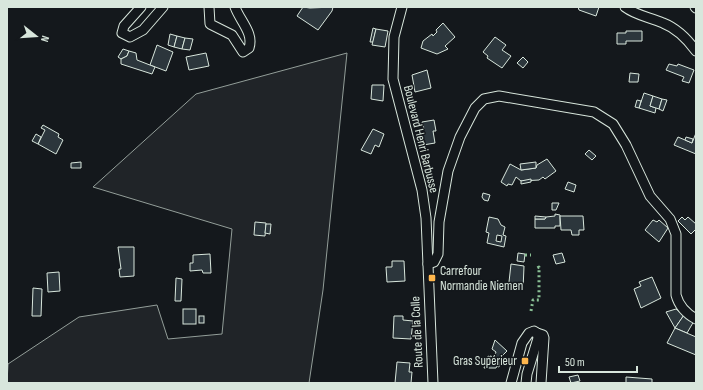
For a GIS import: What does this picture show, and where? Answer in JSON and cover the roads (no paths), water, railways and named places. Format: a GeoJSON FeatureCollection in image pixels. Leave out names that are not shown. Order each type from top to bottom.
{"type":"FeatureCollection","features":[{"type":"Feature","properties":{"kind":"street"},"geometry":{"type":"LineString","coordinates":[[141,7],[124,26],[122,33],[130,37],[143,30],[163,7]]}},
{"type":"Feature","properties":{"kind":"street"},"geometry":{"type":"LineString","coordinates":[[208,7],[210,24],[232,35],[243,52],[249,48],[251,43],[248,30],[235,7]]}},
{"type":"Feature","properties":{"kind":"street","name":"Boulevard Henri Barbusse"},"geometry":{"type":"LineString","coordinates":[[402,7],[394,37],[393,79],[422,190],[426,218],[428,264],[427,279]]}},
{"type":"Feature","properties":{"kind":"street"},"geometry":{"type":"LineString","coordinates":[[625,7],[668,26],[679,33],[696,51]]}},
{"type":"Feature","properties":{"kind":"street"},"geometry":{"type":"LineString","coordinates":[[428,264],[434,262],[438,254],[439,222],[448,171],[460,137],[475,108],[484,100],[499,96],[568,106],[594,112],[613,124],[626,145],[650,196],[670,220],[676,234],[676,295],[678,304],[687,314],[696,319]]}},
{"type":"Feature","properties":{"kind":"street","name":"Route de la Colle"},"geometry":{"type":"LineString","coordinates":[[427,279],[433,383]]}},
{"type":"Feature","properties":{"kind":"street"},"geometry":{"type":"LineString","coordinates":[[511,383],[522,343],[528,333],[537,333],[543,335],[544,338],[541,383]]}},
{"type":"Feature","properties":{"kind":"street"},"geometry":{"type":"LineString","coordinates":[[526,383],[529,366],[538,338],[537,333]]}},
{"type":"Feature","properties":{"kind":"place","name":"Carrefour Normandie Niemen"},"geometry":{"type":"Point","coordinates":[432,278]}},
{"type":"Feature","properties":{"kind":"place","name":"Gras Supérieur"},"geometry":{"type":"Point","coordinates":[525,361]}}]}
